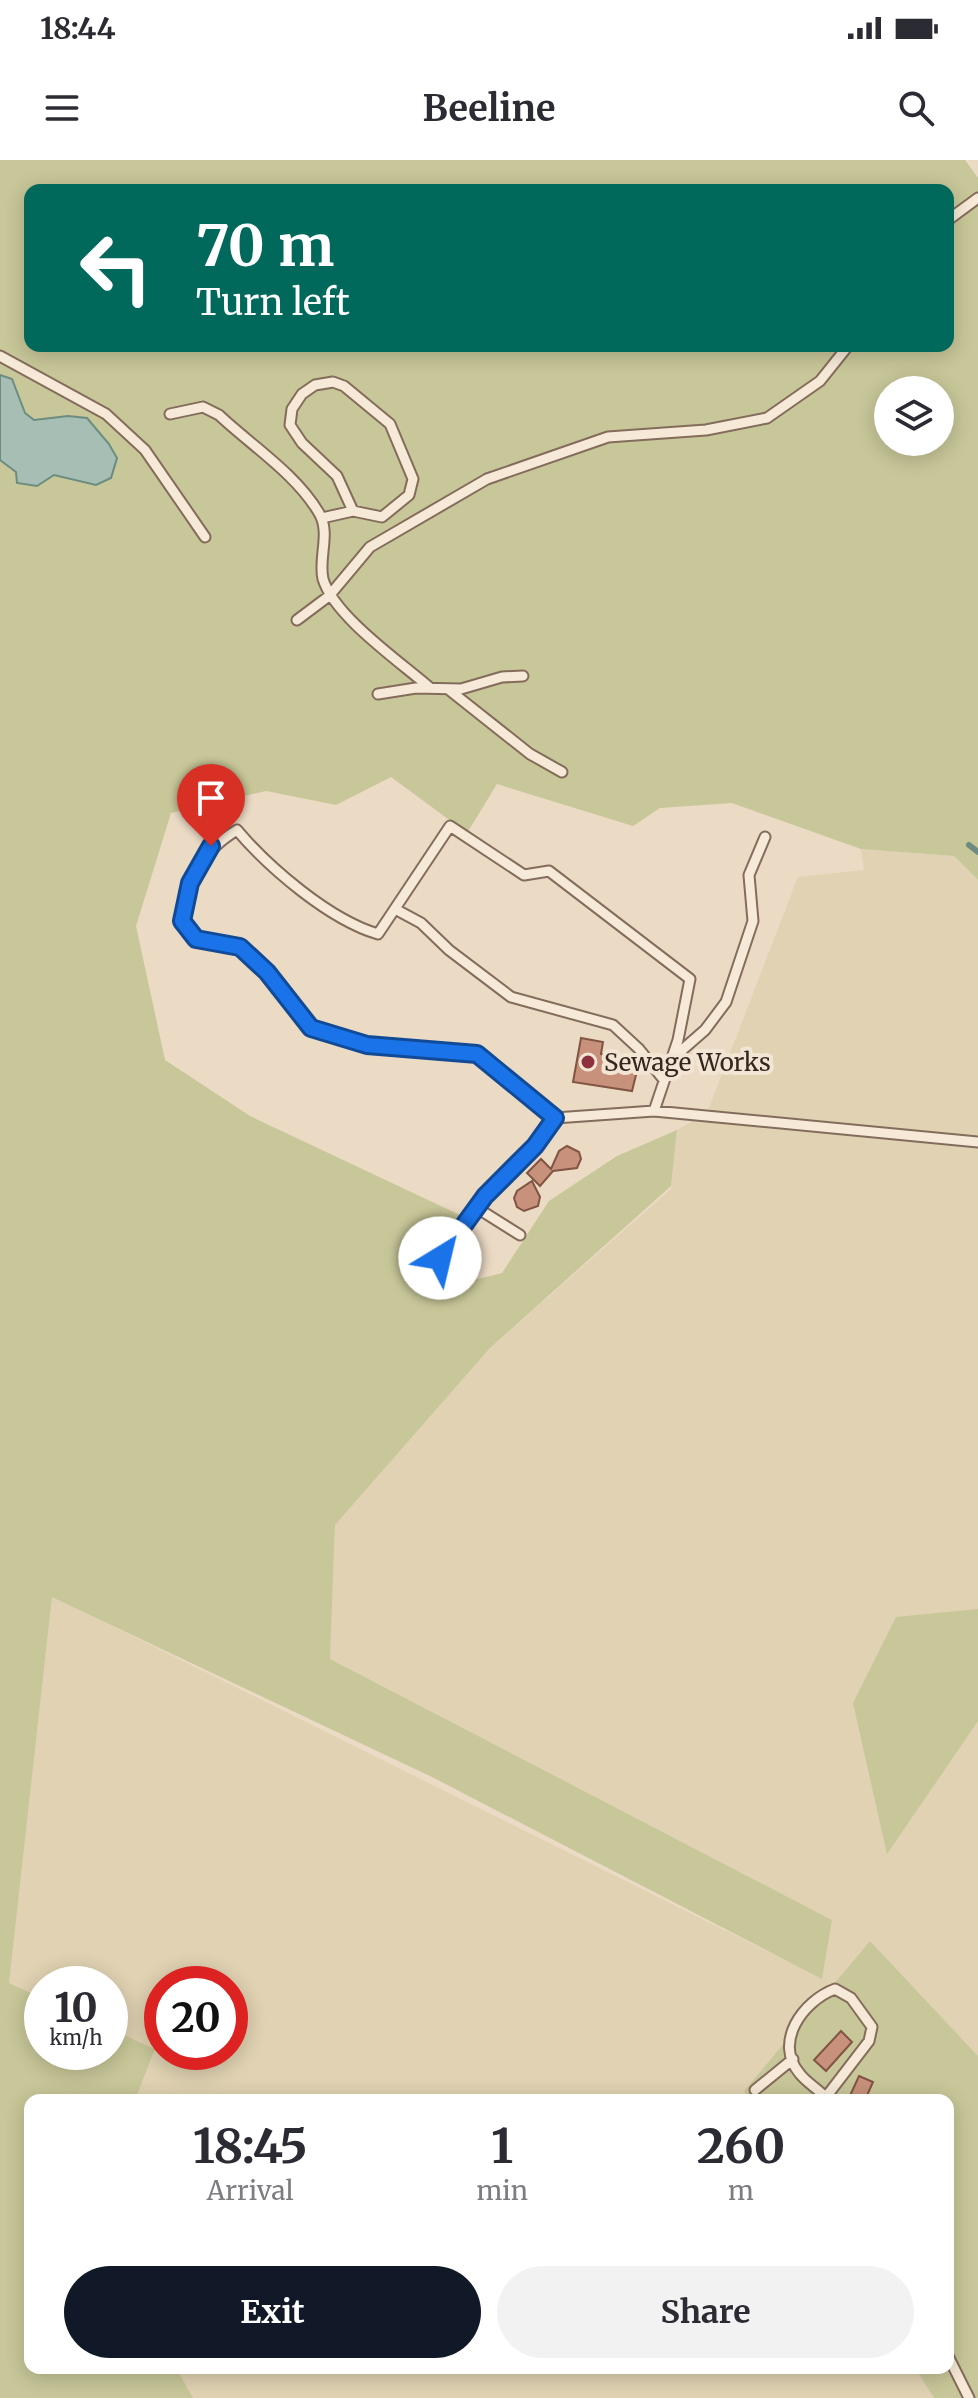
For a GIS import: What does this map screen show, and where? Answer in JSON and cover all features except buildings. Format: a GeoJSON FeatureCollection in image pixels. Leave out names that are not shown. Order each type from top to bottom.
{"type":"FeatureCollection","features":[{"type":"Feature","properties":{"kind":"lane"},"geometry":{"type":"LineString","coordinates":[[954,216],[978,198]]}},
{"type":"Feature","properties":{"kind":"lane"},"geometry":{"type":"LineString","coordinates":[[297,620],[329,596],[370,547],[487,479],[608,437],[706,430],[767,418],[820,381],[843,352]]}},
{"type":"Feature","properties":{"kind":"lane"},"geometry":{"type":"LineString","coordinates":[[0,356],[116,423],[145,450],[205,537]]}},
{"type":"Feature","properties":{"kind":"lane"},"geometry":{"type":"LineString","coordinates":[[322,518],[353,511],[382,517],[397,508],[409,495],[413,479],[390,424],[377,411],[344,386],[333,382],[315,385],[302,394],[292,409],[290,425],[302,443],[337,476],[353,511]]}},
{"type":"Feature","properties":{"kind":"lane"},"geometry":{"type":"LineString","coordinates":[[170,414],[203,407],[219,415],[308,494],[322,518],[325,543],[321,568],[329,596],[429,687]]}},
{"type":"Feature","properties":{"kind":"lane"},"geometry":{"type":"LineString","coordinates":[[378,694],[429,687],[448,689],[514,675],[523,676]]}},
{"type":"Feature","properties":{"kind":"lane"},"geometry":{"type":"LineString","coordinates":[[448,689],[530,754],[562,772]]}},
{"type":"Feature","properties":{"kind":"lane"},"geometry":{"type":"LineString","coordinates":[[654,1111],[671,1059],[690,979],[549,871],[524,875],[450,826],[378,934],[353,927],[257,854],[237,830],[211,846],[190,883],[182,921],[196,939],[240,947],[267,972],[311,1028],[367,1045],[477,1054],[555,1118],[654,1111],[978,1142]]}},
{"type":"Feature","properties":{"kind":"lane"},"geometry":{"type":"LineString","coordinates":[[671,1059],[705,1030],[726,1002],[753,921],[749,875],[765,837]]}},
{"type":"Feature","properties":{"kind":"lane"},"geometry":{"type":"LineString","coordinates":[[395,909],[421,923],[449,950],[511,997],[613,1025],[664,1080]]}},
{"type":"Feature","properties":{"kind":"lane"},"geometry":{"type":"LineString","coordinates":[[440,1258],[477,1208],[535,1146],[555,1118]]}},
{"type":"Feature","properties":{"kind":"lane"},"geometry":{"type":"LineString","coordinates":[[477,1208],[520,1235]]}},
{"type":"Feature","properties":{"kind":"lane"},"geometry":{"type":"LineString","coordinates":[[823,2094],[798,2072],[789,2047],[793,2024],[817,1996],[835,1989],[851,1998],[872,2027],[869,2041],[830,2094]]}},
{"type":"Feature","properties":{"kind":"lane"},"geometry":{"type":"LineString","coordinates":[[755,2090],[793,2059]]}},
{"type":"Feature","properties":{"kind":"lane"},"geometry":{"type":"LineString","coordinates":[[954,2368],[969,2398]]}},
{"type":"Feature","properties":{"kind":"shaded area"},"geometry":{"type":"Polygon","coordinates":[[[0,375],[12,379],[25,413],[34,420],[68,416],[87,418],[117,458],[111,478],[96,485],[54,475],[37,486],[17,483],[16,472],[0,460],[0,375]]]}},
{"type":"Feature","properties":{"kind":"shaded area"},"geometry":{"type":"Polygon","coordinates":[[[861,849],[954,856],[978,880],[978,2056],[870,1941],[744,2091],[746,2094],[137,2094],[147,2070],[248,2070],[248,1966],[144,1966],[144,2044],[128,2037],[128,1966],[24,1966],[24,1990],[9,1983],[52,1596],[821,1978],[832,1920],[330,1659],[335,1525],[490,1348],[671,1189],[677,1130],[707,1113],[798,877],[864,870],[861,849]]]}},
{"type":"Feature","properties":{"kind":"shaded area"},"geometry":{"type":"Polygon","coordinates":[[[178,2374],[919,2374],[934,2398],[192,2398],[178,2374]]]}},
{"type":"Feature","properties":{"kind":"green space"},"geometry":{"type":"Polygon","coordinates":[[[0,160],[965,160],[978,178],[978,880],[954,856],[861,849],[732,803],[660,808],[633,826],[497,784],[467,833],[391,777],[336,805],[266,791],[171,813],[136,926],[165,1060],[250,1116],[462,1216],[432,1263],[454,1285],[502,1273],[549,1201],[617,1156],[677,1130],[671,1186],[490,1348],[335,1525],[330,1659],[832,1920],[822,1979],[432,1777],[52,1597],[9,1983],[24,1990],[24,2070],[128,2070],[128,2037],[144,2044],[144,2070],[147,2070],[137,2094],[24,2094],[24,2374],[179,2374],[193,2398],[0,2398],[0,160]]]}},
{"type":"Feature","properties":{"kind":"green space"},"geometry":{"type":"Polygon","coordinates":[[[978,1609],[978,1721],[887,1854],[853,1703],[896,1617],[978,1609]]]}},
{"type":"Feature","properties":{"kind":"green space"},"geometry":{"type":"Polygon","coordinates":[[[870,1941],[978,2056],[978,2398],[934,2398],[919,2374],[954,2374],[954,2094],[746,2094],[744,2091],[870,1941]]]}},
{"type":"Feature","properties":{"kind":"waterway"},"geometry":{"type":"LineString","coordinates":[[969,845],[978,852]]}},
{"type":"Feature","properties":{"kind":"place","name":"Sewage Works"},"geometry":{"type":"Point","coordinates":[588,1062]}},
{"type":"Feature","properties":{"kind":"route"},"geometry":{"type":"LineString","coordinates":[[211,846],[190,883],[182,921],[196,939],[240,947],[267,972],[311,1028],[367,1045],[433,1053],[477,1054],[555,1118],[535,1146],[485,1196],[440,1258]]}}]}
